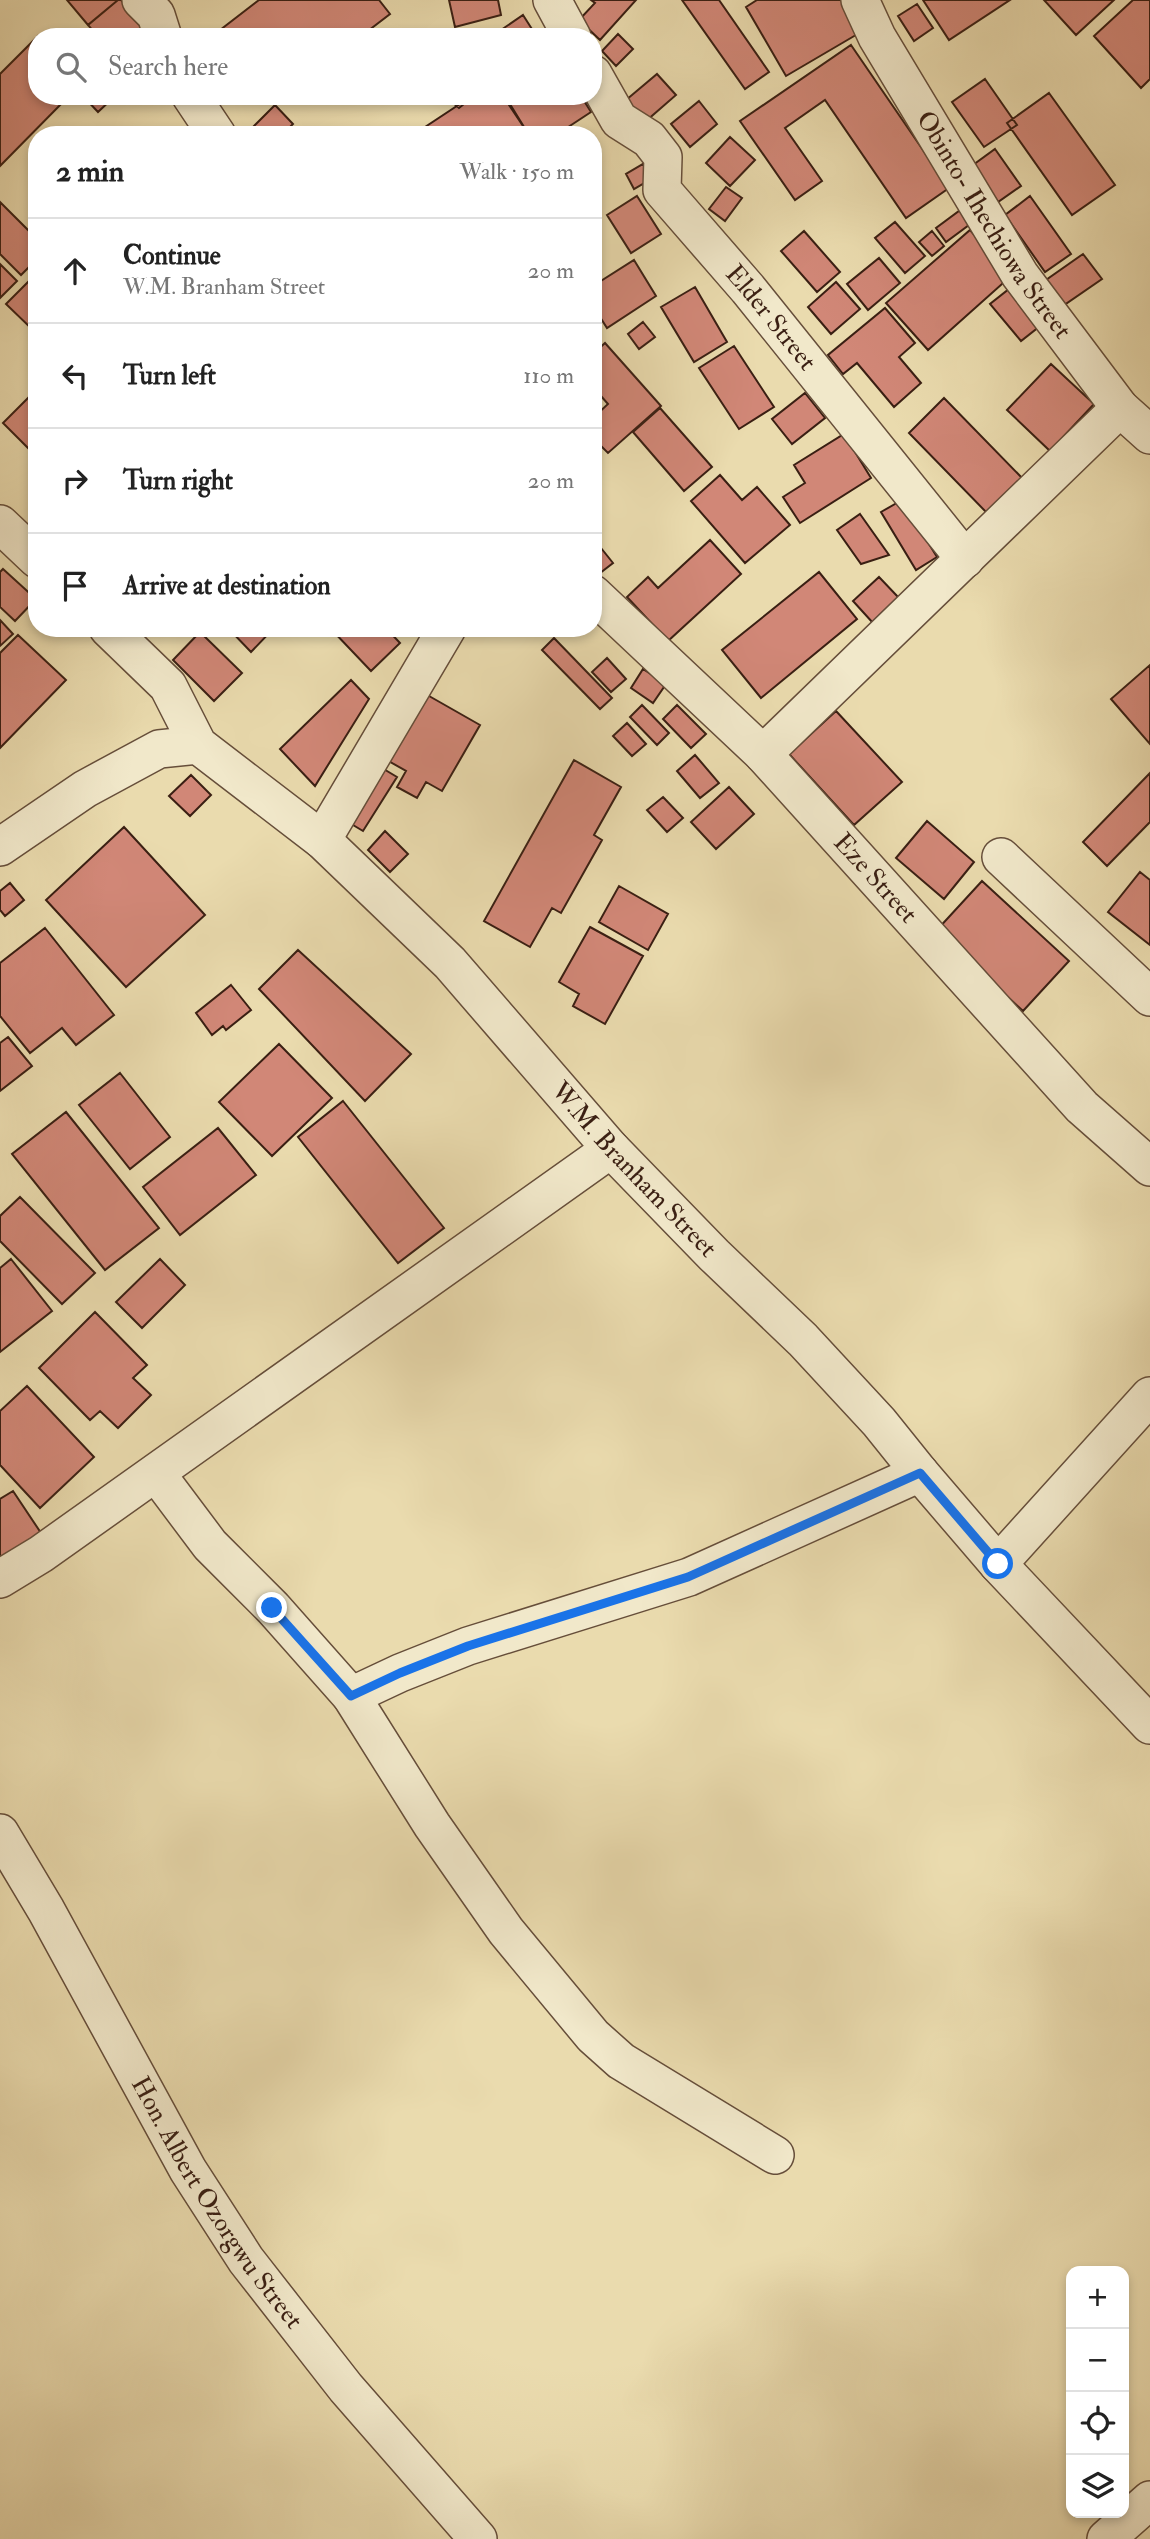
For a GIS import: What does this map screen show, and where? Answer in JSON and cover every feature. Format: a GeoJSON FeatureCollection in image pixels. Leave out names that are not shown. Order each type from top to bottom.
{"type":"FeatureCollection","features":[{"type":"Feature","properties":{"kind":"street"},"geometry":{"type":"LineString","coordinates":[[141,0],[156,15],[160,28]]}},
{"type":"Feature","properties":{"kind":"street"},"geometry":{"type":"LineString","coordinates":[[552,0],[567,28]]}},
{"type":"Feature","properties":{"kind":"street","name":"Obinto- Ihechiowa Street"},"geometry":{"type":"LineString","coordinates":[[860,0],[877,37],[1020,275],[1120,408],[1150,435]]}},
{"type":"Feature","properties":{"kind":"street","name":"Elder Street"},"geometry":{"type":"LineString","coordinates":[[602,90],[619,120],[649,139],[663,156],[662,190],[747,289],[965,559]]}},
{"type":"Feature","properties":{"kind":"street"},"geometry":{"type":"LineString","coordinates":[[197,105],[211,126]]}},
{"type":"Feature","properties":{"kind":"street"},"geometry":{"type":"LineString","coordinates":[[763,754],[1120,408]]}},
{"type":"Feature","properties":{"kind":"street"},"geometry":{"type":"LineString","coordinates":[[0,524],[28,550]]}},
{"type":"Feature","properties":{"kind":"street","name":"Eze Street"},"geometry":{"type":"LineString","coordinates":[[602,602],[763,754],[1082,1107],[1150,1167]]}},
{"type":"Feature","properties":{"kind":"street","name":"W.M. Branham Street"},"geometry":{"type":"LineString","coordinates":[[117,637],[168,686],[198,745],[322,840],[450,963],[611,1149],[714,1255],[803,1340],[879,1422],[998,1564],[1150,1725]]}},
{"type":"Feature","properties":{"kind":"street"},"geometry":{"type":"LineString","coordinates":[[322,840],[442,637]]}},
{"type":"Feature","properties":{"kind":"street"},"geometry":{"type":"LineString","coordinates":[[0,846],[85,789],[159,750],[198,745]]}},
{"type":"Feature","properties":{"kind":"street"},"geometry":{"type":"LineString","coordinates":[[1001,857],[1150,998]]}},
{"type":"Feature","properties":{"kind":"street"},"geometry":{"type":"LineString","coordinates":[[0,1579],[41,1554],[611,1149]]}},
{"type":"Feature","properties":{"kind":"street"},"geometry":{"type":"LineString","coordinates":[[998,1564],[1150,1396]]}},
{"type":"Feature","properties":{"kind":"street"},"geometry":{"type":"LineString","coordinates":[[156,1473],[210,1545],[272,1608],[351,1696],[432,1825],[506,1931],[593,2036],[621,2062],[775,2155]]}},
{"type":"Feature","properties":{"kind":"street"},"geometry":{"type":"LineString","coordinates":[[351,1696],[468,1646],[688,1577],[920,1473]]}},
{"type":"Feature","properties":{"kind":"street","name":"Hon. Albert Ozorgwu Street"},"geometry":{"type":"LineString","coordinates":[[0,1833],[46,1910],[188,2169],[246,2260],[346,2388],[478,2539]]}},
{"type":"Feature","properties":{"kind":"street"},"geometry":{"type":"LineString","coordinates":[[1106,2539],[1150,2500]]}},
{"type":"Feature","properties":{"kind":"building"},"geometry":{"type":"Polygon","coordinates":[[[67,0],[118,0],[88,25],[67,0]]]}},
{"type":"Feature","properties":{"kind":"building"},"geometry":{"type":"Polygon","coordinates":[[[121,0],[146,27],[90,28],[88,25],[121,0]]]}},
{"type":"Feature","properties":{"kind":"building"},"geometry":{"type":"Polygon","coordinates":[[[259,0],[379,0],[390,14],[372,28],[223,28],[259,0]]]}},
{"type":"Feature","properties":{"kind":"building"},"geometry":{"type":"Polygon","coordinates":[[[449,0],[498,0],[501,15],[455,27],[449,0]]]}},
{"type":"Feature","properties":{"kind":"building"},"geometry":{"type":"Polygon","coordinates":[[[591,0],[636,0],[602,38],[602,28],[587,28],[579,20],[595,3],[591,0]]]}},
{"type":"Feature","properties":{"kind":"building"},"geometry":{"type":"Polygon","coordinates":[[[682,0],[719,0],[769,72],[745,89],[682,0]]]}},
{"type":"Feature","properties":{"kind":"building"},"geometry":{"type":"Polygon","coordinates":[[[757,0],[842,0],[861,32],[786,76],[746,7],[757,0]]]}},
{"type":"Feature","properties":{"kind":"building"},"geometry":{"type":"Polygon","coordinates":[[[923,0],[1010,0],[949,40],[923,0]]]}},
{"type":"Feature","properties":{"kind":"building"},"geometry":{"type":"Polygon","coordinates":[[[1044,0],[1114,0],[1076,35],[1044,0]]]}},
{"type":"Feature","properties":{"kind":"building"},"geometry":{"type":"Polygon","coordinates":[[[1133,0],[1150,0],[1150,79],[1141,88],[1094,36],[1133,0]]]}},
{"type":"Feature","properties":{"kind":"building"},"geometry":{"type":"Polygon","coordinates":[[[917,4],[933,28],[914,41],[898,16],[917,4]]]}},
{"type":"Feature","properties":{"kind":"building"},"geometry":{"type":"Polygon","coordinates":[[[523,15],[531,28],[504,28],[523,15]]]}},
{"type":"Feature","properties":{"kind":"building"},"geometry":{"type":"Polygon","coordinates":[[[618,34],[633,49],[616,66],[602,51],[618,34]]]}},
{"type":"Feature","properties":{"kind":"building"},"geometry":{"type":"Polygon","coordinates":[[[851,45],[949,188],[906,218],[825,100],[785,128],[822,181],[795,200],[740,121],[851,45]]]}},
{"type":"Feature","properties":{"kind":"building"},"geometry":{"type":"Polygon","coordinates":[[[28,46],[28,105],[60,105],[39,126],[28,126],[28,138],[0,166],[0,74],[28,46]]]}},
{"type":"Feature","properties":{"kind":"building"},"geometry":{"type":"Polygon","coordinates":[[[657,74],[676,95],[646,121],[626,100],[657,74]]]}},
{"type":"Feature","properties":{"kind":"building"},"geometry":{"type":"Polygon","coordinates":[[[985,79],[1017,125],[984,147],[952,102],[985,79]]]}},
{"type":"Feature","properties":{"kind":"building"},"geometry":{"type":"Polygon","coordinates":[[[1049,93],[1115,185],[1072,215],[1007,123],[1049,93]]]}},
{"type":"Feature","properties":{"kind":"building"},"geometry":{"type":"Polygon","coordinates":[[[699,101],[717,124],[690,147],[671,124],[699,101]]]}},
{"type":"Feature","properties":{"kind":"building"},"geometry":{"type":"Polygon","coordinates":[[[91,105],[105,105],[98,112],[91,105]]]}},
{"type":"Feature","properties":{"kind":"building"},"geometry":{"type":"Polygon","coordinates":[[[275,105],[293,124],[291,126],[254,126],[275,105]]]}},
{"type":"Feature","properties":{"kind":"building"},"geometry":{"type":"Polygon","coordinates":[[[458,105],[509,105],[523,126],[427,126],[458,105]]]}},
{"type":"Feature","properties":{"kind":"building"},"geometry":{"type":"Polygon","coordinates":[[[511,105],[587,105],[591,112],[570,126],[523,126],[511,105]]]}},
{"type":"Feature","properties":{"kind":"building"},"geometry":{"type":"Polygon","coordinates":[[[730,137],[755,160],[730,186],[706,163],[730,137]]]}},
{"type":"Feature","properties":{"kind":"building"},"geometry":{"type":"Polygon","coordinates":[[[995,149],[1021,186],[998,202],[973,165],[995,149]]]}},
{"type":"Feature","properties":{"kind":"building"},"geometry":{"type":"Polygon","coordinates":[[[643,164],[651,179],[634,189],[626,174],[643,164]]]}},
{"type":"Feature","properties":{"kind":"building"},"geometry":{"type":"Polygon","coordinates":[[[726,187],[742,198],[725,221],[709,209],[726,187]]]}},
{"type":"Feature","properties":{"kind":"building"},"geometry":{"type":"Polygon","coordinates":[[[637,196],[661,234],[631,253],[607,215],[637,196]]]}},
{"type":"Feature","properties":{"kind":"building"},"geometry":{"type":"Polygon","coordinates":[[[1030,196],[1071,254],[1045,272],[1005,215],[1030,196]]]}},
{"type":"Feature","properties":{"kind":"building"},"geometry":{"type":"Polygon","coordinates":[[[0,202],[28,230],[28,268],[21,275],[0,254],[0,202]]]}},
{"type":"Feature","properties":{"kind":"building"},"geometry":{"type":"Polygon","coordinates":[[[963,208],[973,222],[946,242],[936,228],[963,208]]]}},
{"type":"Feature","properties":{"kind":"building"},"geometry":{"type":"Polygon","coordinates":[[[895,222],[925,256],[905,273],[875,238],[895,222]]]}},
{"type":"Feature","properties":{"kind":"building"},"geometry":{"type":"Polygon","coordinates":[[[970,230],[1011,276],[928,350],[886,303],[970,230]]]}},
{"type":"Feature","properties":{"kind":"building"},"geometry":{"type":"Polygon","coordinates":[[[804,231],[840,272],[817,292],[781,251],[804,231]]]}},
{"type":"Feature","properties":{"kind":"building"},"geometry":{"type":"Polygon","coordinates":[[[932,231],[944,246],[932,256],[919,242],[932,231]]]}},
{"type":"Feature","properties":{"kind":"building"},"geometry":{"type":"Polygon","coordinates":[[[1083,254],[1102,279],[1054,312],[1036,287],[1083,254]]]}},
{"type":"Feature","properties":{"kind":"building"},"geometry":{"type":"Polygon","coordinates":[[[879,258],[900,283],[868,310],[847,284],[879,258]]]}},
{"type":"Feature","properties":{"kind":"building"},"geometry":{"type":"Polygon","coordinates":[[[634,260],[656,296],[607,328],[602,320],[602,280],[634,260]]]}},
{"type":"Feature","properties":{"kind":"building"},"geometry":{"type":"Polygon","coordinates":[[[0,264],[17,281],[0,298],[0,264]]]}},
{"type":"Feature","properties":{"kind":"building"},"geometry":{"type":"Polygon","coordinates":[[[28,282],[28,325],[6,304],[28,282]]]}},
{"type":"Feature","properties":{"kind":"building"},"geometry":{"type":"Polygon","coordinates":[[[836,282],[860,309],[831,334],[808,307],[836,282]]]}},
{"type":"Feature","properties":{"kind":"building"},"geometry":{"type":"Polygon","coordinates":[[[695,287],[727,342],[694,362],[661,307],[695,287]]]}},
{"type":"Feature","properties":{"kind":"building"},"geometry":{"type":"Polygon","coordinates":[[[1009,289],[1040,326],[1021,341],[990,304],[1009,289]]]}},
{"type":"Feature","properties":{"kind":"building"},"geometry":{"type":"Polygon","coordinates":[[[885,308],[915,343],[899,357],[921,383],[894,407],[857,363],[843,374],[828,355],[885,308]]]}},
{"type":"Feature","properties":{"kind":"building"},"geometry":{"type":"Polygon","coordinates":[[[643,322],[655,337],[639,349],[628,334],[643,322]]]}},
{"type":"Feature","properties":{"kind":"building"},"geometry":{"type":"Polygon","coordinates":[[[605,343],[661,406],[608,453],[602,447],[602,410],[608,404],[602,397],[602,346],[605,343]]]}},
{"type":"Feature","properties":{"kind":"building"},"geometry":{"type":"Polygon","coordinates":[[[734,346],[774,407],[739,429],[699,368],[734,346]]]}},
{"type":"Feature","properties":{"kind":"building"},"geometry":{"type":"Polygon","coordinates":[[[1051,364],[1094,404],[1050,451],[1007,410],[1051,364]]]}},
{"type":"Feature","properties":{"kind":"building"},"geometry":{"type":"Polygon","coordinates":[[[805,393],[825,418],[792,444],[772,419],[805,393]]]}},
{"type":"Feature","properties":{"kind":"building"},"geometry":{"type":"Polygon","coordinates":[[[28,398],[28,448],[3,423],[28,398]]]}},
{"type":"Feature","properties":{"kind":"building"},"geometry":{"type":"Polygon","coordinates":[[[944,398],[1024,480],[988,514],[909,433],[944,398]]]}},
{"type":"Feature","properties":{"kind":"building"},"geometry":{"type":"Polygon","coordinates":[[[660,408],[712,467],[684,491],[633,432],[660,408]]]}},
{"type":"Feature","properties":{"kind":"building"},"geometry":{"type":"Polygon","coordinates":[[[844,434],[871,478],[800,523],[783,497],[805,483],[794,465],[844,434]]]}},
{"type":"Feature","properties":{"kind":"building"},"geometry":{"type":"Polygon","coordinates":[[[720,475],[742,500],[757,487],[790,525],[745,563],[691,501],[720,475]]]}},
{"type":"Feature","properties":{"kind":"building"},"geometry":{"type":"Polygon","coordinates":[[[902,500],[937,557],[916,570],[881,512],[902,500]]]}},
{"type":"Feature","properties":{"kind":"building"},"geometry":{"type":"Polygon","coordinates":[[[860,514],[889,555],[861,564],[837,530],[860,514]]]}},
{"type":"Feature","properties":{"kind":"building"},"geometry":{"type":"Polygon","coordinates":[[[710,540],[741,574],[668,641],[627,597],[648,577],[658,588],[710,540]]]}},
{"type":"Feature","properties":{"kind":"building"},"geometry":{"type":"Polygon","coordinates":[[[602,549],[613,563],[602,572],[602,549]]]}},
{"type":"Feature","properties":{"kind":"building"},"geometry":{"type":"Polygon","coordinates":[[[3,569],[28,592],[28,607],[15,621],[0,607],[0,572],[3,569]]]}},
{"type":"Feature","properties":{"kind":"building"},"geometry":{"type":"Polygon","coordinates":[[[819,572],[857,619],[761,698],[722,650],[819,572]]]}},
{"type":"Feature","properties":{"kind":"building"},"geometry":{"type":"Polygon","coordinates":[[[879,577],[899,598],[873,623],[853,601],[879,577]]]}},
{"type":"Feature","properties":{"kind":"building"},"geometry":{"type":"Polygon","coordinates":[[[0,620],[13,634],[0,646],[0,620]]]}},
{"type":"Feature","properties":{"kind":"building"},"geometry":{"type":"Polygon","coordinates":[[[18,635],[66,680],[0,748],[0,653],[18,635]]]}},
{"type":"Feature","properties":{"kind":"building"},"geometry":{"type":"Polygon","coordinates":[[[195,637],[205,637],[242,673],[214,701],[173,660],[195,637]]]}},
{"type":"Feature","properties":{"kind":"building"},"geometry":{"type":"Polygon","coordinates":[[[237,637],[265,637],[251,652],[237,637]]]}},
{"type":"Feature","properties":{"kind":"building"},"geometry":{"type":"Polygon","coordinates":[[[339,637],[394,637],[400,643],[371,671],[339,637]]]}},
{"type":"Feature","properties":{"kind":"building"},"geometry":{"type":"Polygon","coordinates":[[[554,638],[612,698],[600,709],[542,650],[554,638]]]}},
{"type":"Feature","properties":{"kind":"building"},"geometry":{"type":"Polygon","coordinates":[[[607,658],[626,679],[611,692],[592,672],[607,658]]]}},
{"type":"Feature","properties":{"kind":"building"},"geometry":{"type":"Polygon","coordinates":[[[1150,665],[1150,744],[1111,699],[1150,665]]]}},
{"type":"Feature","properties":{"kind":"building"},"geometry":{"type":"Polygon","coordinates":[[[643,669],[666,684],[653,703],[631,688],[643,669]]]}},
{"type":"Feature","properties":{"kind":"building"},"geometry":{"type":"Polygon","coordinates":[[[351,680],[369,699],[315,786],[280,749],[351,680]]]}},
{"type":"Feature","properties":{"kind":"building"},"geometry":{"type":"Polygon","coordinates":[[[422,692],[480,725],[442,791],[426,782],[417,798],[397,787],[406,771],[385,759],[422,692]]]}},
{"type":"Feature","properties":{"kind":"building"},"geometry":{"type":"Polygon","coordinates":[[[642,705],[669,733],[657,745],[630,717],[642,705]]]}},
{"type":"Feature","properties":{"kind":"building"},"geometry":{"type":"Polygon","coordinates":[[[677,705],[706,734],[691,748],[663,719],[677,705]]]}},
{"type":"Feature","properties":{"kind":"building"},"geometry":{"type":"Polygon","coordinates":[[[836,711],[902,782],[854,825],[789,754],[836,711]]]}},
{"type":"Feature","properties":{"kind":"building"},"geometry":{"type":"Polygon","coordinates":[[[627,723],[646,744],[632,756],[613,736],[627,723]]]}},
{"type":"Feature","properties":{"kind":"building"},"geometry":{"type":"Polygon","coordinates":[[[695,755],[719,783],[700,798],[677,771],[695,755]]]}},
{"type":"Feature","properties":{"kind":"building"},"geometry":{"type":"Polygon","coordinates":[[[574,760],[621,787],[594,835],[602,840],[561,913],[552,908],[530,947],[484,921],[574,760]]]}},
{"type":"Feature","properties":{"kind":"building"},"geometry":{"type":"Polygon","coordinates":[[[377,765],[397,777],[363,831],[343,819],[377,765]]]}},
{"type":"Feature","properties":{"kind":"building"},"geometry":{"type":"Polygon","coordinates":[[[1150,773],[1150,822],[1107,866],[1083,842],[1150,773]]]}},
{"type":"Feature","properties":{"kind":"building"},"geometry":{"type":"Polygon","coordinates":[[[191,775],[211,795],[190,816],[169,796],[191,775]]]}},
{"type":"Feature","properties":{"kind":"building"},"geometry":{"type":"Polygon","coordinates":[[[729,787],[754,814],[716,849],[691,822],[729,787]]]}},
{"type":"Feature","properties":{"kind":"building"},"geometry":{"type":"Polygon","coordinates":[[[663,797],[683,818],[667,832],[647,810],[663,797]]]}},
{"type":"Feature","properties":{"kind":"building"},"geometry":{"type":"Polygon","coordinates":[[[927,821],[974,862],[944,899],[896,858],[927,821]]]}},
{"type":"Feature","properties":{"kind":"building"},"geometry":{"type":"Polygon","coordinates":[[[124,827],[205,915],[126,987],[46,900],[124,827]]]}},
{"type":"Feature","properties":{"kind":"building"},"geometry":{"type":"Polygon","coordinates":[[[385,831],[408,854],[390,872],[368,850],[385,831]]]}},
{"type":"Feature","properties":{"kind":"building"},"geometry":{"type":"Polygon","coordinates":[[[1140,872],[1150,880],[1150,945],[1108,912],[1140,872]]]}},
{"type":"Feature","properties":{"kind":"building"},"geometry":{"type":"Polygon","coordinates":[[[982,881],[1069,961],[1023,1011],[936,931],[982,881]]]}},
{"type":"Feature","properties":{"kind":"building"},"geometry":{"type":"Polygon","coordinates":[[[10,883],[24,900],[5,916],[0,910],[0,891],[10,883]]]}},
{"type":"Feature","properties":{"kind":"building"},"geometry":{"type":"Polygon","coordinates":[[[619,886],[668,914],[648,950],[599,922],[619,886]]]}},
{"type":"Feature","properties":{"kind":"building"},"geometry":{"type":"Polygon","coordinates":[[[590,927],[643,956],[605,1024],[573,1006],[579,994],[559,982],[590,927]]]}},
{"type":"Feature","properties":{"kind":"building"},"geometry":{"type":"Polygon","coordinates":[[[45,928],[114,1015],[76,1045],[62,1028],[30,1053],[0,1016],[0,963],[45,928]]]}},
{"type":"Feature","properties":{"kind":"building"},"geometry":{"type":"Polygon","coordinates":[[[298,950],[411,1054],[365,1101],[259,989],[298,950]]]}},
{"type":"Feature","properties":{"kind":"building"},"geometry":{"type":"Polygon","coordinates":[[[231,985],[251,1010],[226,1030],[223,1026],[212,1035],[196,1013],[231,985]]]}},
{"type":"Feature","properties":{"kind":"building"},"geometry":{"type":"Polygon","coordinates":[[[8,1037],[32,1066],[0,1091],[0,1043],[8,1037]]]}},
{"type":"Feature","properties":{"kind":"building"},"geometry":{"type":"Polygon","coordinates":[[[279,1044],[332,1098],[272,1156],[219,1102],[279,1044]]]}},
{"type":"Feature","properties":{"kind":"building"},"geometry":{"type":"Polygon","coordinates":[[[120,1073],[170,1137],[130,1169],[79,1105],[120,1073]]]}},
{"type":"Feature","properties":{"kind":"building"},"geometry":{"type":"Polygon","coordinates":[[[343,1101],[444,1228],[398,1263],[298,1137],[343,1101]]]}},
{"type":"Feature","properties":{"kind":"building"},"geometry":{"type":"Polygon","coordinates":[[[66,1112],[159,1228],[105,1270],[12,1154],[66,1112]]]}},
{"type":"Feature","properties":{"kind":"building"},"geometry":{"type":"Polygon","coordinates":[[[218,1128],[256,1175],[180,1235],[143,1187],[218,1128]]]}},
{"type":"Feature","properties":{"kind":"building"},"geometry":{"type":"Polygon","coordinates":[[[20,1197],[95,1273],[62,1304],[0,1241],[0,1216],[20,1197]]]}},
{"type":"Feature","properties":{"kind":"building"},"geometry":{"type":"Polygon","coordinates":[[[11,1259],[52,1311],[0,1352],[0,1268],[11,1259]]]}},
{"type":"Feature","properties":{"kind":"building"},"geometry":{"type":"Polygon","coordinates":[[[160,1259],[185,1285],[142,1328],[116,1302],[160,1259]]]}},
{"type":"Feature","properties":{"kind":"building"},"geometry":{"type":"Polygon","coordinates":[[[95,1312],[147,1365],[133,1378],[151,1395],[118,1428],[100,1411],[90,1420],[39,1368],[95,1312]]]}},
{"type":"Feature","properties":{"kind":"building"},"geometry":{"type":"Polygon","coordinates":[[[27,1386],[94,1457],[40,1508],[0,1465],[0,1411],[27,1386]]]}},
{"type":"Feature","properties":{"kind":"building"},"geometry":{"type":"Polygon","coordinates":[[[13,1491],[43,1536],[0,1563],[0,1499],[13,1491]]]}},
{"type":"Feature","properties":{"kind":"route"},"geometry":{"type":"LineString","coordinates":[[272,1608],[351,1696],[468,1646],[688,1577],[920,1473],[998,1564]]}}]}
